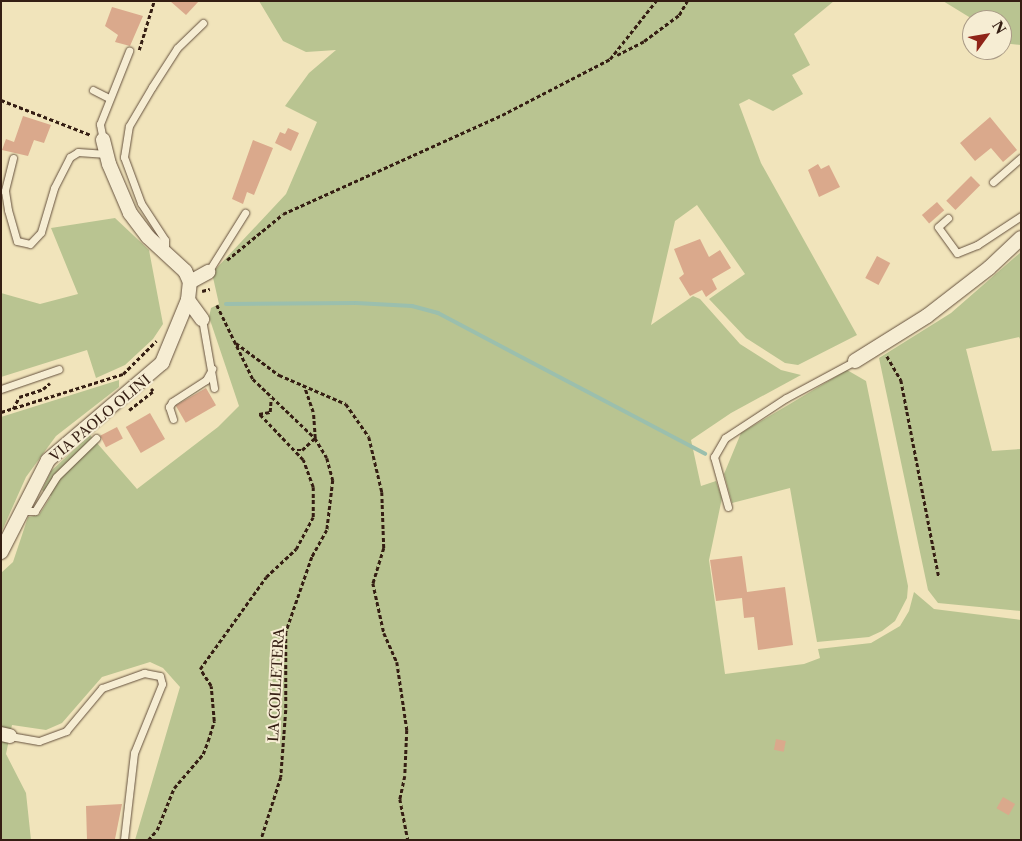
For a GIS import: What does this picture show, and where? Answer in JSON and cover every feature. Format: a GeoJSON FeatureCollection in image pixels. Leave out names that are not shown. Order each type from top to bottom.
{"type":"FeatureCollection","features":[{"type":"Feature","properties":{"kind":"street"},"geometry":{"type":"LineString","coordinates":[[103,140],[106,154],[130,213],[148,237],[165,250],[190,282],[208,272]]}},
{"type":"Feature","properties":{"kind":"street"},"geometry":{"type":"LineString","coordinates":[[855,361],[883,350],[989,268],[1021,238]]}},
{"type":"Feature","properties":{"kind":"street","name":"VIA PAOLO OLINI"},"geometry":{"type":"LineString","coordinates":[[1,552],[20,511],[48,460],[162,364],[186,306],[190,282]]}},
{"type":"Feature","properties":{"kind":"street"},"geometry":{"type":"LineString","coordinates":[[186,306],[202,319]]}},
{"type":"Feature","properties":{"kind":"lane"},"geometry":{"type":"LineString","coordinates":[[165,250],[165,240],[131,178],[125,149],[129,126],[152,87],[177,48],[203,23]]}},
{"type":"Feature","properties":{"kind":"lane"},"geometry":{"type":"LineString","coordinates":[[103,140],[100,124],[129,51]]}},
{"type":"Feature","properties":{"kind":"lane"},"geometry":{"type":"LineString","coordinates":[[93,90],[109,98]]}},
{"type":"Feature","properties":{"kind":"lane"},"geometry":{"type":"LineString","coordinates":[[13,158],[5,191],[8,210],[17,240],[30,244],[42,232],[54,188],[70,157],[78,152],[106,154]]}},
{"type":"Feature","properties":{"kind":"lane"},"geometry":{"type":"LineString","coordinates":[[993,182],[1021,158]]}},
{"type":"Feature","properties":{"kind":"lane"},"geometry":{"type":"LineString","coordinates":[[208,272],[245,213]]}},
{"type":"Feature","properties":{"kind":"lane"},"geometry":{"type":"LineString","coordinates":[[948,218],[938,227],[957,253],[977,245],[1021,216]]}},
{"type":"Feature","properties":{"kind":"lane"},"geometry":{"type":"LineString","coordinates":[[202,319],[214,388]]}},
{"type":"Feature","properties":{"kind":"lane"},"geometry":{"type":"LineString","coordinates":[[728,507],[714,457],[725,438],[786,398],[855,361]]}},
{"type":"Feature","properties":{"kind":"lane"},"geometry":{"type":"LineString","coordinates":[[1,389],[59,369]]}},
{"type":"Feature","properties":{"kind":"lane"},"geometry":{"type":"LineString","coordinates":[[173,419],[169,407],[172,402],[206,380],[212,369]]}},
{"type":"Feature","properties":{"kind":"lane"},"geometry":{"type":"LineString","coordinates":[[20,511],[35,511],[56,477],[96,438]]}},
{"type":"Feature","properties":{"kind":"lane"},"geometry":{"type":"LineString","coordinates":[[6,735],[39,741],[66,731],[102,688],[144,673],[160,676],[162,684],[134,752],[124,840]]}},
{"type":"Feature","properties":{"kind":"path"},"geometry":{"type":"LineString","coordinates":[[610,58],[656,1]]}},
{"type":"Feature","properties":{"kind":"path"},"geometry":{"type":"LineString","coordinates":[[208,272],[283,214],[502,115],[644,42],[678,15],[687,1]]}},
{"type":"Feature","properties":{"kind":"path"},"geometry":{"type":"LineString","coordinates":[[1,100],[103,140]]}},
{"type":"Feature","properties":{"kind":"path","name":"LA COLLETERA"},"geometry":{"type":"LineString","coordinates":[[217,305],[253,379],[315,438],[327,458],[333,480],[327,530],[312,557],[286,632],[286,710],[281,777],[261,840]]}},
{"type":"Feature","properties":{"kind":"path","name":"VIA PAOLO OLINI"},"geometry":{"type":"LineString","coordinates":[[1,412],[123,374],[159,339]]}},
{"type":"Feature","properties":{"kind":"path"},"geometry":{"type":"LineString","coordinates":[[234,342],[279,375],[346,404],[368,437],[382,492],[384,548],[372,583],[384,633],[397,662],[407,730],[406,776],[400,799],[408,840]]}},
{"type":"Feature","properties":{"kind":"path"},"geometry":{"type":"LineString","coordinates":[[883,350],[901,380],[939,577]]}},
{"type":"Feature","properties":{"kind":"path"},"geometry":{"type":"LineString","coordinates":[[13,409],[19,397],[43,389],[50,383]]}},
{"type":"Feature","properties":{"kind":"path"},"geometry":{"type":"LineString","coordinates":[[294,449],[302,450],[315,438],[313,412],[304,386]]}},
{"type":"Feature","properties":{"kind":"path"},"geometry":{"type":"LineString","coordinates":[[148,840],[157,830],[174,788],[203,754],[208,741],[214,721],[211,686],[200,669],[266,578],[296,549],[313,517],[311,474],[294,449],[259,414],[270,412],[271,398]]}},
{"type":"Feature","properties":{"kind":"green space"},"geometry":{"type":"Polygon","coordinates":[[[259,1],[834,1],[794,34],[810,65],[792,75],[803,94],[773,111],[749,99],[739,104],[761,163],[857,335],[798,365],[785,363],[746,338],[709,299],[745,274],[697,205],[675,221],[651,325],[693,296],[700,299],[740,344],[781,370],[801,375],[731,413],[691,440],[701,486],[716,481],[722,498],[709,560],[725,674],[804,664],[820,658],[818,649],[871,643],[900,626],[909,611],[914,592],[934,609],[1021,620],[1021,840],[135,840],[180,687],[163,668],[150,662],[102,677],[62,723],[46,730],[12,725],[6,754],[26,793],[31,840],[1,840],[1,573],[13,562],[28,517],[39,515],[51,496],[42,490],[51,471],[90,435],[137,489],[218,427],[239,406],[209,317],[211,308],[219,304],[212,273],[286,194],[317,122],[285,106],[309,73],[336,50],[306,52],[283,41],[259,1]]]}},
{"type":"Feature","properties":{"kind":"green space"},"geometry":{"type":"Polygon","coordinates":[[[943,1],[1021,1],[1021,45],[1012,44],[1012,10],[962,10],[962,13],[943,1]]]}},
{"type":"Feature","properties":{"kind":"green space"},"geometry":{"type":"Polygon","coordinates":[[[115,218],[149,250],[163,324],[153,339],[125,365],[96,378],[87,350],[1,377],[1,293],[40,304],[78,294],[51,228],[115,218]]]}},
{"type":"Feature","properties":{"kind":"green space"},"geometry":{"type":"Polygon","coordinates":[[[1021,252],[1021,341],[1019,337],[966,349],[992,451],[1021,449],[1021,611],[938,603],[928,590],[879,358],[951,313],[1021,252]]]}},
{"type":"Feature","properties":{"kind":"green space"},"geometry":{"type":"Polygon","coordinates":[[[847,370],[866,381],[908,586],[907,598],[895,621],[882,631],[869,637],[817,642],[790,488],[732,503],[724,474],[741,433],[847,370]]]}},
{"type":"Feature","properties":{"kind":"green space"},"geometry":{"type":"Polygon","coordinates":[[[119,380],[119,387],[56,436],[26,477],[1,533],[1,417],[119,380]]]}},
{"type":"Feature","properties":{"kind":"building"},"geometry":{"type":"Polygon","coordinates":[[[170,1],[199,1],[186,15],[170,1]]]}},
{"type":"Feature","properties":{"kind":"building"},"geometry":{"type":"Polygon","coordinates":[[[112,7],[143,16],[130,46],[115,42],[118,35],[105,26],[112,7]]]}},
{"type":"Feature","properties":{"kind":"building"},"geometry":{"type":"Polygon","coordinates":[[[23,116],[51,125],[44,143],[34,140],[28,156],[2,150],[6,139],[14,142],[23,116]]]}},
{"type":"Feature","properties":{"kind":"building"},"geometry":{"type":"Polygon","coordinates":[[[990,117],[1017,150],[1003,162],[991,148],[975,161],[960,143],[990,117]]]}},
{"type":"Feature","properties":{"kind":"building"},"geometry":{"type":"Polygon","coordinates":[[[288,128],[299,133],[291,151],[275,143],[280,132],[285,134],[288,128]]]}},
{"type":"Feature","properties":{"kind":"building"},"geometry":{"type":"Polygon","coordinates":[[[253,140],[273,148],[254,195],[247,192],[243,204],[232,199],[253,140]]]}},
{"type":"Feature","properties":{"kind":"building"},"geometry":{"type":"Polygon","coordinates":[[[818,164],[821,169],[829,165],[840,187],[819,197],[808,170],[818,164]]]}},
{"type":"Feature","properties":{"kind":"building"},"geometry":{"type":"Polygon","coordinates":[[[971,176],[980,185],[955,210],[946,201],[971,176]]]}},
{"type":"Feature","properties":{"kind":"building"},"geometry":{"type":"Polygon","coordinates":[[[937,202],[944,210],[929,223],[922,215],[937,202]]]}},
{"type":"Feature","properties":{"kind":"building"},"geometry":{"type":"Polygon","coordinates":[[[700,239],[709,257],[720,250],[731,268],[712,279],[717,289],[706,297],[702,290],[690,296],[679,278],[684,274],[674,249],[700,239]]]}},
{"type":"Feature","properties":{"kind":"building"},"geometry":{"type":"Polygon","coordinates":[[[877,256],[890,263],[879,285],[865,278],[877,256]]]}},
{"type":"Feature","properties":{"kind":"building"},"geometry":{"type":"Polygon","coordinates":[[[206,388],[216,405],[186,423],[176,406],[206,388]]]}},
{"type":"Feature","properties":{"kind":"building"},"geometry":{"type":"Polygon","coordinates":[[[150,413],[165,439],[141,453],[126,427],[150,413]]]}},
{"type":"Feature","properties":{"kind":"building"},"geometry":{"type":"Polygon","coordinates":[[[117,427],[123,439],[106,447],[100,436],[117,427]]]}},
{"type":"Feature","properties":{"kind":"building"},"geometry":{"type":"Polygon","coordinates":[[[742,556],[747,592],[785,587],[793,645],[758,650],[754,617],[744,618],[742,598],[716,601],[710,560],[742,556]]]}},
{"type":"Feature","properties":{"kind":"building"},"geometry":{"type":"Polygon","coordinates":[[[776,739],[786,741],[784,752],[774,750],[776,739]]]}},
{"type":"Feature","properties":{"kind":"building"},"geometry":{"type":"Polygon","coordinates":[[[1003,797],[1015,804],[1009,815],[996,808],[1003,797]]]}},
{"type":"Feature","properties":{"kind":"building"},"geometry":{"type":"Polygon","coordinates":[[[122,804],[115,839],[87,840],[86,806],[122,804]]]}},
{"type":"Feature","properties":{"kind":"waterway"},"geometry":{"type":"LineString","coordinates":[[226,304],[356,303],[412,306],[438,313],[705,454]]}}]}
